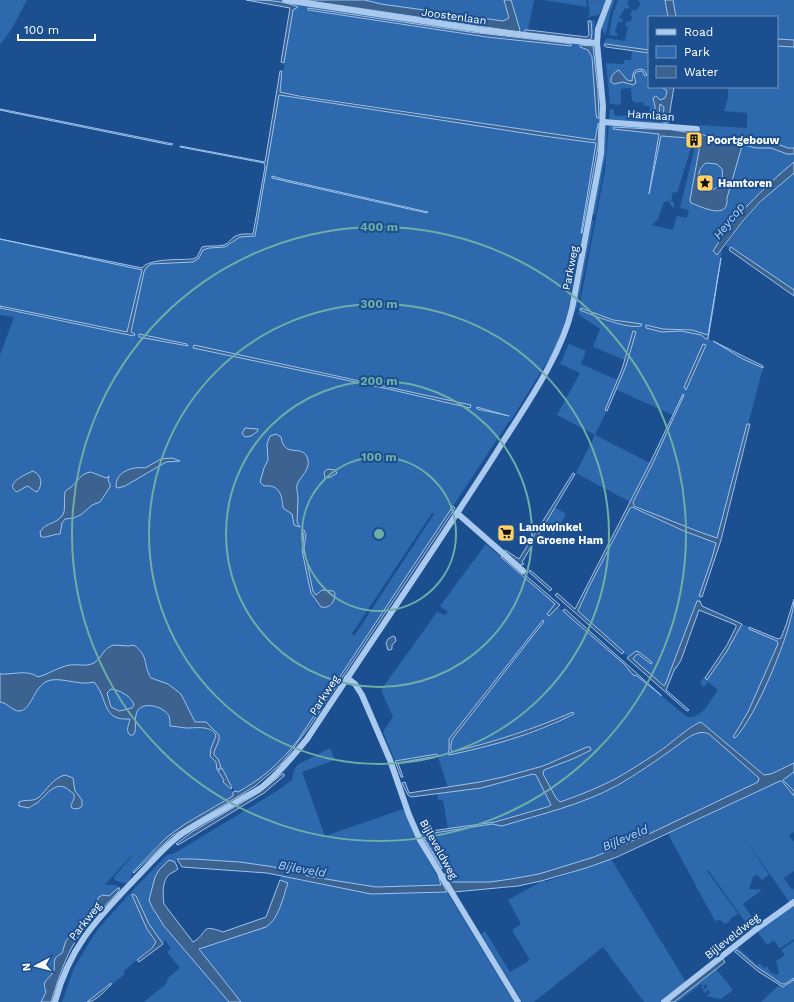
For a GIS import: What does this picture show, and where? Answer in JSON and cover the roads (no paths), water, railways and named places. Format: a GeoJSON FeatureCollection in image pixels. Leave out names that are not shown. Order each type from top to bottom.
{"type":"FeatureCollection","features":[{"type":"Feature","properties":{"kind":"street","name":"Joostenlaan"},"geometry":{"type":"LineString","coordinates":[[284,0],[482,30],[585,42],[597,42]]}},
{"type":"Feature","properties":{"kind":"street","name":"Parkweg"},"geometry":{"type":"LineString","coordinates":[[55,1002],[64,974],[78,944],[113,902],[167,846],[183,833],[260,788],[277,774],[307,739],[457,513],[538,385],[560,346],[566,332],[572,309],[601,154],[603,122],[597,42],[598,29],[609,0]]}},
{"type":"Feature","properties":{"kind":"street","name":"Hamlaan"},"geometry":{"type":"LineString","coordinates":[[603,122],[696,129]]}},
{"type":"Feature","properties":{"kind":"street"},"geometry":{"type":"LineString","coordinates":[[457,513],[523,570]]}},
{"type":"Feature","properties":{"kind":"street","name":"Bijleveldweg"},"geometry":{"type":"LineString","coordinates":[[347,678],[355,684],[362,695],[390,760],[409,815],[420,840],[518,1002]]}},
{"type":"Feature","properties":{"kind":"street"},"geometry":{"type":"LineString","coordinates":[[167,846],[171,852]]}},
{"type":"Feature","properties":{"kind":"street","name":"Bijleveldweg"},"geometry":{"type":"LineString","coordinates":[[664,1002],[759,927],[794,902]]}},
{"type":"Feature","properties":{"kind":"water"},"geometry":{"type":"Polygon","coordinates":[[[246,0],[266,0],[298,7],[293,10],[284,63],[281,62],[290,8],[246,0]]]}},
{"type":"Feature","properties":{"kind":"water"},"geometry":{"type":"Polygon","coordinates":[[[303,0],[365,0],[381,4],[503,21],[509,18],[504,0],[511,0],[520,30],[519,32],[303,0]]]}},
{"type":"Feature","properties":{"kind":"water"},"geometry":{"type":"Polygon","coordinates":[[[665,0],[673,0],[676,16],[668,16],[665,0]]]}},
{"type":"Feature","properties":{"kind":"water"},"geometry":{"type":"Polygon","coordinates":[[[308,8],[470,32],[565,43],[571,44],[571,46],[487,37],[308,10],[308,8]]]}},
{"type":"Feature","properties":{"kind":"water"},"geometry":{"type":"Polygon","coordinates":[[[588,21],[591,21],[592,33],[591,39],[587,40],[524,33],[525,30],[528,30],[587,37],[589,35],[588,21]]]}},
{"type":"Feature","properties":{"kind":"water"},"geometry":{"type":"Polygon","coordinates":[[[778,39],[794,40],[794,47],[778,46],[778,39]]]}},
{"type":"Feature","properties":{"kind":"water"},"geometry":{"type":"Polygon","coordinates":[[[606,44],[648,50],[648,53],[606,47],[604,45],[606,44]]]}},
{"type":"Feature","properties":{"kind":"water"},"geometry":{"type":"Polygon","coordinates":[[[580,45],[593,46],[598,91],[599,118],[597,118],[596,114],[592,57],[588,50],[580,47],[580,45]]]}},
{"type":"Feature","properties":{"kind":"water"},"geometry":{"type":"Polygon","coordinates":[[[640,69],[644,70],[647,75],[645,76],[642,71],[636,72],[634,75],[636,83],[633,85],[623,82],[614,84],[611,82],[613,75],[619,70],[627,80],[632,81],[634,72],[640,69]]]}},
{"type":"Feature","properties":{"kind":"water"},"geometry":{"type":"Polygon","coordinates":[[[280,71],[282,71],[280,92],[299,96],[595,140],[599,123],[598,146],[582,233],[596,143],[279,95],[255,236],[240,237],[225,247],[203,250],[199,258],[193,262],[151,264],[146,268],[131,332],[135,334],[134,336],[0,308],[0,306],[127,332],[142,270],[0,239],[142,268],[146,265],[158,261],[193,259],[197,257],[202,247],[224,245],[236,236],[253,234],[265,167],[264,163],[180,146],[265,162],[280,71]]]}},
{"type":"Feature","properties":{"kind":"water"},"geometry":{"type":"Polygon","coordinates":[[[663,88],[674,88],[668,123],[664,123],[661,118],[655,114],[653,98],[656,96],[660,100],[665,98],[667,92],[663,88]],[[660,104],[659,114],[663,118],[664,107],[660,104]]]}},
{"type":"Feature","properties":{"kind":"water"},"geometry":{"type":"Polygon","coordinates":[[[0,109],[173,144],[171,145],[0,109]]]}},
{"type":"Feature","properties":{"kind":"water"},"geometry":{"type":"Polygon","coordinates":[[[613,127],[668,129],[690,133],[691,136],[689,138],[661,136],[649,194],[659,134],[613,129],[613,127]]]}},
{"type":"Feature","properties":{"kind":"water"},"geometry":{"type":"Polygon","coordinates":[[[700,134],[719,139],[744,139],[757,142],[772,142],[788,148],[794,148],[794,154],[787,154],[771,148],[742,146],[726,205],[724,209],[714,211],[691,203],[690,200],[700,145],[698,138],[700,134]],[[706,163],[701,167],[698,186],[708,190],[713,190],[716,188],[722,175],[722,169],[717,164],[706,163]]]}},
{"type":"Feature","properties":{"kind":"water"},"geometry":{"type":"Polygon","coordinates":[[[794,162],[794,173],[760,202],[743,221],[717,255],[713,251],[730,226],[760,192],[794,162]]]}},
{"type":"Feature","properties":{"kind":"water"},"geometry":{"type":"Polygon","coordinates":[[[272,176],[428,212],[289,182],[272,178],[272,176]]]}},
{"type":"Feature","properties":{"kind":"water"},"geometry":{"type":"Polygon","coordinates":[[[731,247],[794,290],[794,296],[729,250],[731,247]]]}},
{"type":"Feature","properties":{"kind":"water"},"geometry":{"type":"Polygon","coordinates":[[[721,258],[708,339],[701,335],[681,331],[662,332],[646,328],[646,325],[663,329],[692,330],[708,335],[721,258]]]}},
{"type":"Feature","properties":{"kind":"water"},"geometry":{"type":"Polygon","coordinates":[[[581,308],[613,320],[642,324],[641,326],[627,326],[619,324],[580,310],[581,308]]]}},
{"type":"Feature","properties":{"kind":"water"},"geometry":{"type":"Polygon","coordinates":[[[633,331],[636,332],[626,366],[607,411],[605,410],[622,369],[633,331]]]}},
{"type":"Feature","properties":{"kind":"water"},"geometry":{"type":"Polygon","coordinates":[[[139,334],[187,344],[188,346],[139,337],[139,334]]]}},
{"type":"Feature","properties":{"kind":"water"},"geometry":{"type":"Polygon","coordinates":[[[713,341],[763,366],[763,368],[743,359],[713,341]]]}},
{"type":"Feature","properties":{"kind":"water"},"geometry":{"type":"Polygon","coordinates":[[[703,344],[706,345],[686,390],[684,387],[703,344]]]}},
{"type":"Feature","properties":{"kind":"water"},"geometry":{"type":"Polygon","coordinates":[[[194,345],[471,405],[470,408],[384,388],[193,348],[194,345]]]}},
{"type":"Feature","properties":{"kind":"water"},"geometry":{"type":"Polygon","coordinates":[[[683,394],[684,395],[652,465],[633,502],[634,506],[717,538],[747,424],[750,424],[721,540],[702,597],[699,596],[716,543],[684,531],[632,507],[630,508],[578,611],[624,652],[622,654],[555,595],[557,593],[575,609],[650,463],[683,394]]]}},
{"type":"Feature","properties":{"kind":"water"},"geometry":{"type":"Polygon","coordinates":[[[477,407],[509,416],[477,409],[477,407]]]}},
{"type":"Feature","properties":{"kind":"water"},"geometry":{"type":"Polygon","coordinates":[[[245,428],[258,429],[258,431],[251,436],[245,437],[242,433],[245,428]]]}},
{"type":"Feature","properties":{"kind":"water"},"geometry":{"type":"Polygon","coordinates":[[[276,434],[281,437],[286,448],[303,452],[308,460],[308,467],[298,482],[297,487],[297,522],[300,527],[294,525],[292,514],[283,508],[281,495],[277,489],[274,487],[264,486],[260,482],[268,460],[267,444],[270,436],[276,434]]]}},
{"type":"Feature","properties":{"kind":"water"},"geometry":{"type":"Polygon","coordinates":[[[172,458],[180,461],[166,462],[125,486],[118,488],[116,487],[118,477],[125,471],[135,468],[145,468],[161,459],[172,458]]]}},
{"type":"Feature","properties":{"kind":"water"},"geometry":{"type":"Polygon","coordinates":[[[328,469],[335,470],[337,473],[331,477],[325,478],[324,472],[328,469]]]}},
{"type":"Feature","properties":{"kind":"water"},"geometry":{"type":"Polygon","coordinates":[[[33,471],[41,480],[37,492],[27,486],[17,492],[13,489],[14,483],[17,480],[33,471]]]}},
{"type":"Feature","properties":{"kind":"water"},"geometry":{"type":"Polygon","coordinates":[[[91,472],[106,478],[109,476],[108,480],[110,487],[100,502],[92,505],[82,514],[74,518],[65,519],[62,523],[60,534],[41,537],[40,532],[45,526],[56,521],[62,516],[64,512],[65,491],[73,486],[84,474],[91,472]]]}},
{"type":"Feature","properties":{"kind":"water"},"geometry":{"type":"Polygon","coordinates":[[[573,473],[575,474],[522,562],[524,564],[520,565],[505,552],[505,550],[519,559],[573,473]]]}},
{"type":"Feature","properties":{"kind":"water"},"geometry":{"type":"Polygon","coordinates":[[[453,506],[455,508],[310,726],[282,763],[255,786],[172,836],[134,873],[133,872],[167,837],[185,824],[233,796],[233,792],[238,792],[255,781],[278,763],[292,748],[453,506]]]}},
{"type":"Feature","properties":{"kind":"water"},"geometry":{"type":"Polygon","coordinates":[[[302,530],[304,530],[306,535],[304,548],[313,591],[316,595],[322,590],[333,591],[335,593],[333,602],[327,607],[321,607],[311,593],[302,550],[304,535],[302,530]]]}},
{"type":"Feature","properties":{"kind":"water"},"geometry":{"type":"Polygon","coordinates":[[[502,555],[560,605],[549,616],[547,614],[555,604],[501,557],[502,555]]]}},
{"type":"Feature","properties":{"kind":"water"},"geometry":{"type":"Polygon","coordinates":[[[530,570],[552,589],[550,591],[529,572],[530,570]]]}},
{"type":"Feature","properties":{"kind":"water"},"geometry":{"type":"Polygon","coordinates":[[[794,599],[788,630],[772,672],[753,712],[735,738],[733,737],[748,712],[778,644],[777,641],[749,629],[749,627],[778,639],[781,638],[794,599]]]}},
{"type":"Feature","properties":{"kind":"water"},"geometry":{"type":"Polygon","coordinates":[[[697,601],[700,601],[702,606],[742,624],[727,651],[707,680],[705,678],[727,645],[736,625],[699,610],[681,660],[675,668],[666,690],[689,710],[687,711],[627,658],[636,651],[639,652],[652,662],[651,664],[638,654],[633,659],[663,685],[665,685],[697,601]]]}},
{"type":"Feature","properties":{"kind":"water"},"geometry":{"type":"Polygon","coordinates":[[[565,609],[662,696],[637,676],[633,675],[624,664],[564,612],[563,610],[565,609]]]}},
{"type":"Feature","properties":{"kind":"water"},"geometry":{"type":"Polygon","coordinates":[[[543,620],[544,622],[453,738],[451,750],[452,752],[483,744],[544,724],[573,712],[574,714],[544,728],[513,739],[449,755],[449,739],[543,620]]]}},
{"type":"Feature","properties":{"kind":"water"},"geometry":{"type":"Polygon","coordinates":[[[393,636],[395,637],[396,641],[392,645],[392,649],[388,650],[386,643],[388,639],[393,636]]]}},
{"type":"Feature","properties":{"kind":"water"},"geometry":{"type":"Polygon","coordinates":[[[134,645],[144,657],[148,673],[151,678],[168,684],[181,694],[195,722],[206,722],[219,735],[219,740],[214,755],[218,759],[221,767],[217,770],[216,762],[210,756],[211,748],[216,736],[214,732],[203,728],[170,726],[169,716],[167,713],[154,706],[145,706],[138,710],[135,732],[133,735],[130,735],[128,729],[130,719],[121,719],[110,713],[99,689],[94,682],[83,683],[51,680],[45,682],[37,691],[27,707],[19,711],[14,710],[0,702],[0,674],[29,673],[38,677],[70,665],[91,664],[97,661],[110,646],[134,645]],[[111,689],[107,693],[111,707],[119,711],[132,708],[134,705],[131,699],[122,692],[111,689]]]}},
{"type":"Feature","properties":{"kind":"water"},"geometry":{"type":"Polygon","coordinates":[[[701,722],[764,775],[771,774],[794,763],[794,772],[783,780],[794,791],[794,796],[782,781],[780,781],[617,857],[586,868],[518,886],[454,892],[444,874],[446,874],[452,882],[490,882],[539,874],[594,857],[651,833],[758,782],[759,778],[709,734],[700,733],[686,739],[618,785],[576,804],[502,826],[492,824],[421,835],[421,833],[431,831],[495,822],[551,805],[536,775],[533,774],[481,788],[411,797],[408,795],[402,783],[405,782],[409,793],[480,782],[543,766],[590,747],[591,750],[575,758],[544,770],[543,774],[556,798],[560,802],[609,782],[627,772],[654,755],[687,730],[701,722]]]}},
{"type":"Feature","properties":{"kind":"water"},"geometry":{"type":"Polygon","coordinates":[[[437,754],[438,756],[398,763],[403,777],[401,777],[395,761],[437,754]]]}},
{"type":"Feature","properties":{"kind":"water"},"geometry":{"type":"Polygon","coordinates":[[[222,768],[232,788],[231,789],[223,782],[224,780],[218,771],[222,768]]]}},
{"type":"Feature","properties":{"kind":"water"},"geometry":{"type":"Polygon","coordinates":[[[284,774],[284,776],[264,793],[178,845],[176,844],[192,832],[260,792],[284,774]]]}},
{"type":"Feature","properties":{"kind":"water"},"geometry":{"type":"Polygon","coordinates":[[[65,775],[73,778],[75,791],[82,800],[82,806],[80,808],[74,809],[71,807],[74,794],[65,787],[60,786],[52,789],[37,803],[29,808],[19,806],[19,802],[38,798],[54,781],[65,775]]]}},
{"type":"Feature","properties":{"kind":"water"},"geometry":{"type":"Polygon","coordinates":[[[423,838],[442,867],[442,869],[423,838]]]}},
{"type":"Feature","properties":{"kind":"water"},"geometry":{"type":"Polygon","coordinates":[[[177,859],[240,862],[274,867],[282,870],[303,870],[304,874],[307,876],[376,887],[441,885],[438,875],[447,892],[371,894],[267,873],[182,867],[177,859]]]}},
{"type":"Feature","properties":{"kind":"water"},"geometry":{"type":"Polygon","coordinates":[[[169,860],[175,862],[178,869],[169,874],[165,880],[163,890],[164,904],[193,942],[198,939],[207,929],[210,928],[223,932],[266,917],[280,880],[288,883],[274,919],[266,927],[199,949],[241,1002],[229,1002],[164,926],[152,907],[149,900],[155,877],[159,870],[169,860]]]}},
{"type":"Feature","properties":{"kind":"water"},"geometry":{"type":"Polygon","coordinates":[[[120,888],[118,892],[88,925],[72,947],[63,967],[51,1002],[41,1002],[46,992],[44,985],[54,970],[55,959],[62,953],[66,941],[82,925],[84,917],[93,909],[99,897],[103,895],[109,896],[120,888]]]}},
{"type":"Feature","properties":{"kind":"water"},"geometry":{"type":"Polygon","coordinates":[[[133,894],[136,896],[149,924],[163,944],[139,962],[137,960],[152,948],[156,942],[147,929],[132,895],[133,894]]]}},
{"type":"Feature","properties":{"kind":"water"},"geometry":{"type":"Polygon","coordinates":[[[737,950],[757,967],[782,984],[785,984],[794,978],[794,980],[783,987],[759,972],[735,952],[737,950]]]}},
{"type":"Feature","properties":{"kind":"water"},"geometry":{"type":"Polygon","coordinates":[[[722,958],[725,962],[724,963],[674,1002],[668,1002],[722,958]]]}},
{"type":"Feature","properties":{"kind":"water"},"geometry":{"type":"Polygon","coordinates":[[[111,983],[111,985],[97,998],[87,1002],[111,983]]]}},
{"type":"Feature","properties":{"kind":"place","name":"Poortgebouw"},"geometry":{"type":"Point","coordinates":[694,140]}},
{"type":"Feature","properties":{"kind":"place","name":"Hamtoren"},"geometry":{"type":"Point","coordinates":[705,183]}},
{"type":"Feature","properties":{"kind":"place","name":"Landwinkel De Groene Ham"},"geometry":{"type":"Point","coordinates":[506,533]}},
{"type":"Feature","properties":{"kind":"water label","name":"Heycop"},"geometry":{"type":"Point","coordinates":[729,221]}},
{"type":"Feature","properties":{"kind":"water label","name":"Bijleveld"},"geometry":{"type":"Point","coordinates":[625,838]}},
{"type":"Feature","properties":{"kind":"water label","name":"Bijleveld"},"geometry":{"type":"Point","coordinates":[302,869]}}]}
